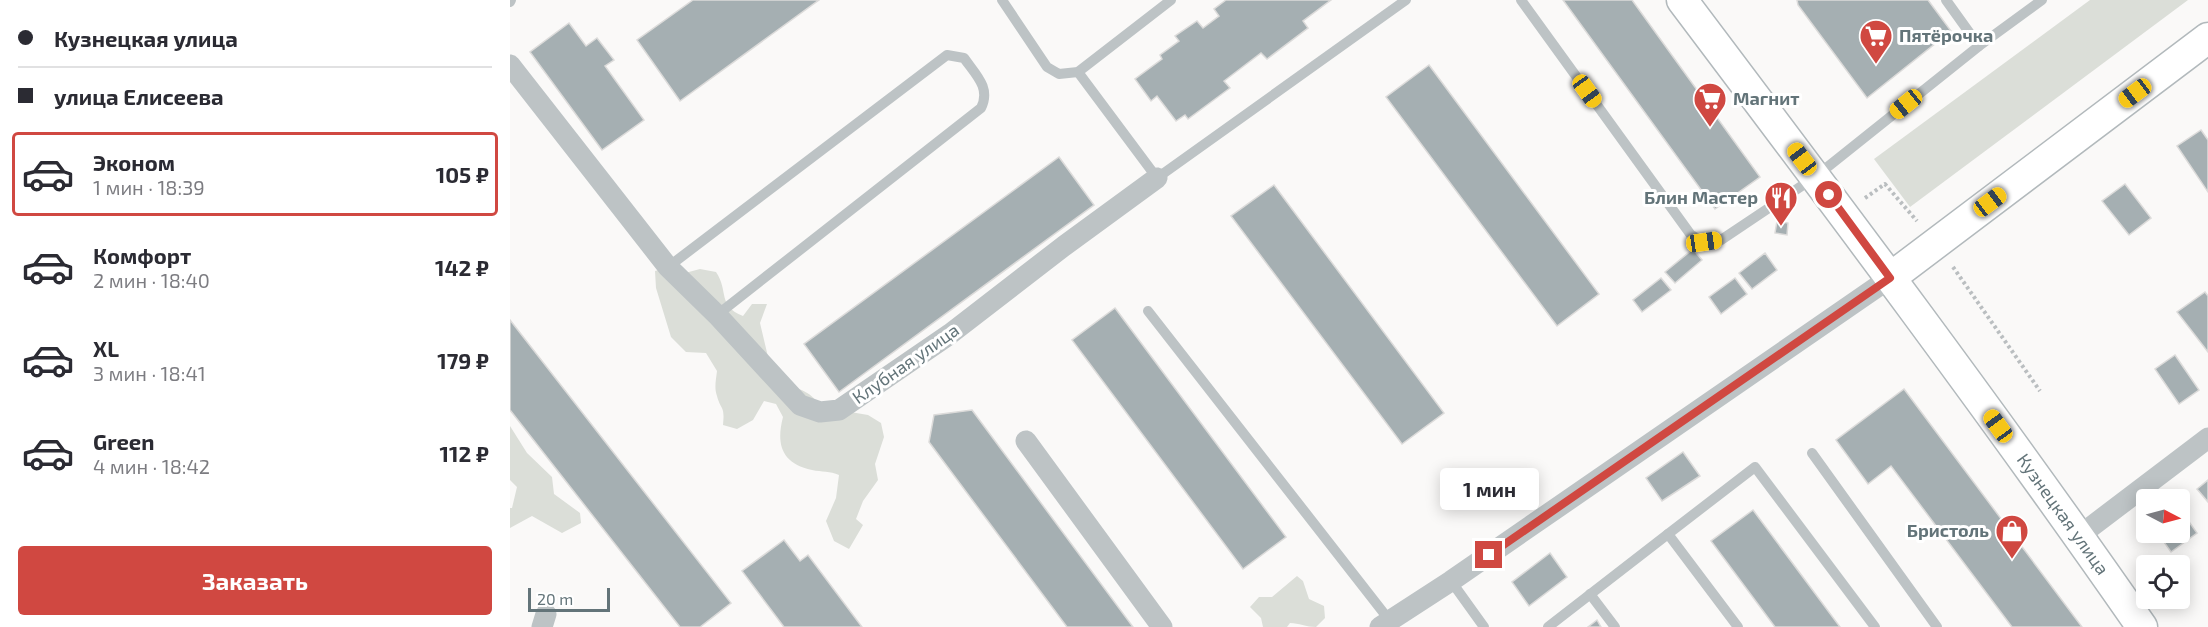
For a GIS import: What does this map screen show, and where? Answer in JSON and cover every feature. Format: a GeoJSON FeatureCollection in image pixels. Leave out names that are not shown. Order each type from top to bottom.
{"type":"FeatureCollection","features":[{"type":"Feature","properties":{"kind":"street","name":"Кузнецкая улица"},"geometry":{"type":"LineString","coordinates":[[1682,0],[1890,278],[2079,536],[2142,627]]}},
{"type":"Feature","properties":{"kind":"street"},"geometry":{"type":"LineString","coordinates":[[1385,624],[1451,581],[1890,278],[2208,38]]}},
{"type":"Feature","properties":{"kind":"street","name":"Клубная улица"},"geometry":{"type":"LineString","coordinates":[[510,65],[668,267],[717,315],[800,405],[820,412],[839,410],[950,334],[1157,178]]}},
{"type":"Feature","properties":{"kind":"street"},"geometry":{"type":"LineString","coordinates":[[2079,536],[2208,438]]}},
{"type":"Feature","properties":{"kind":"street"},"geometry":{"type":"LineString","coordinates":[[1026,441],[1162,627]]}},
{"type":"Feature","properties":{"kind":"lane"},"geometry":{"type":"LineString","coordinates":[[1002,0],[1047,67],[1059,74],[1078,72],[1170,0]]}},
{"type":"Feature","properties":{"kind":"lane"},"geometry":{"type":"LineString","coordinates":[[1078,72],[1157,178],[1406,0]]}},
{"type":"Feature","properties":{"kind":"lane"},"geometry":{"type":"LineString","coordinates":[[1521,0],[1691,236],[1704,242],[1721,240],[1815,177],[1979,46],[2042,0]]}},
{"type":"Feature","properties":{"kind":"lane"},"geometry":{"type":"LineString","coordinates":[[1946,0],[1979,46]]}},
{"type":"Feature","properties":{"kind":"lane"},"geometry":{"type":"LineString","coordinates":[[668,267],[947,56],[956,55],[964,58],[986,90],[986,99],[981,108],[717,315]]}},
{"type":"Feature","properties":{"kind":"lane"},"geometry":{"type":"LineString","coordinates":[[1148,311],[1385,624]]}},
{"type":"Feature","properties":{"kind":"lane"},"geometry":{"type":"LineString","coordinates":[[1812,453],[1937,627]]}},
{"type":"Feature","properties":{"kind":"lane"},"geometry":{"type":"LineString","coordinates":[[1548,627],[1755,467],[1875,627]]}},
{"type":"Feature","properties":{"kind":"lane"},"geometry":{"type":"LineString","coordinates":[[1668,534],[1738,627]]}},
{"type":"Feature","properties":{"kind":"lane"},"geometry":{"type":"LineString","coordinates":[[1451,581],[1484,627]]}},
{"type":"Feature","properties":{"kind":"lane"},"geometry":{"type":"LineString","coordinates":[[1590,594],[1615,627]]}},
{"type":"Feature","properties":{"kind":"shaded area"},"geometry":{"type":"Polygon","coordinates":[[[2090,0],[2188,0],[1910,207],[1874,159],[2090,0]]]}},
{"type":"Feature","properties":{"kind":"shaded area"},"geometry":{"type":"Polygon","coordinates":[[[670,267],[685,273],[700,269],[716,272],[726,303],[743,316],[752,304],[767,304],[760,323],[769,361],[783,386],[805,392],[821,407],[868,415],[881,423],[884,437],[875,464],[878,480],[863,501],[856,519],[863,525],[849,549],[834,541],[826,521],[836,498],[839,475],[802,467],[787,457],[783,451],[780,436],[783,417],[776,404],[764,401],[753,420],[737,429],[723,425],[723,411],[716,390],[717,371],[706,353],[686,352],[671,337],[656,288],[655,271],[670,267]]]}},
{"type":"Feature","properties":{"kind":"shaded area"},"geometry":{"type":"Polygon","coordinates":[[[510,426],[527,453],[552,477],[554,494],[580,513],[581,523],[562,533],[532,516],[510,528],[510,508],[512,508],[517,487],[510,480],[510,426]]]}},
{"type":"Feature","properties":{"kind":"shaded area"},"geometry":{"type":"Polygon","coordinates":[[[1297,576],[1303,581],[1309,599],[1324,606],[1325,618],[1316,627],[1290,623],[1287,627],[1263,627],[1261,618],[1250,607],[1259,597],[1272,597],[1297,576]]]}},
{"type":"Feature","properties":{"kind":"building"},"geometry":{"type":"Polygon","coordinates":[[[693,0],[819,0],[680,101],[637,40],[693,0]]]}},
{"type":"Feature","properties":{"kind":"building"},"geometry":{"type":"Polygon","coordinates":[[[1226,0],[1331,0],[1303,21],[1308,28],[1267,59],[1261,53],[1224,81],[1230,88],[1188,119],[1185,115],[1176,121],[1157,96],[1151,101],[1135,79],[1162,59],[1160,55],[1179,41],[1175,36],[1197,21],[1203,28],[1219,16],[1214,9],[1226,0]]]}},
{"type":"Feature","properties":{"kind":"building"},"geometry":{"type":"Polygon","coordinates":[[[1563,0],[1632,0],[1760,177],[1715,209],[1563,0]]]}},
{"type":"Feature","properties":{"kind":"building","name":"Пятёрочка"},"geometry":{"type":"Polygon","coordinates":[[[1797,0],[1928,0],[1951,31],[1867,98],[1798,5],[1797,0]]]}},
{"type":"Feature","properties":{"kind":"building"},"geometry":{"type":"Polygon","coordinates":[[[569,23],[586,46],[597,38],[614,60],[605,66],[644,120],[602,150],[530,52],[569,23]]]}},
{"type":"Feature","properties":{"kind":"building"},"geometry":{"type":"Polygon","coordinates":[[[1429,65],[1599,294],[1557,326],[1386,97],[1429,65]]]}},
{"type":"Feature","properties":{"kind":"building"},"geometry":{"type":"Polygon","coordinates":[[[2201,130],[2208,140],[2208,192],[2177,146],[2201,130]]]}},
{"type":"Feature","properties":{"kind":"building"},"geometry":{"type":"Polygon","coordinates":[[[1059,157],[1094,205],[839,392],[804,344],[1059,157]]]}},
{"type":"Feature","properties":{"kind":"building"},"geometry":{"type":"Polygon","coordinates":[[[2125,184],[2151,218],[2129,235],[2102,201],[2125,184]]]}},
{"type":"Feature","properties":{"kind":"building"},"geometry":{"type":"Polygon","coordinates":[[[1274,185],[1444,413],[1402,444],[1231,216],[1274,185]]]}},
{"type":"Feature","properties":{"kind":"building"},"geometry":{"type":"Polygon","coordinates":[[[1777,221],[1788,223],[1787,235],[1775,233],[1777,221]]]}},
{"type":"Feature","properties":{"kind":"building"},"geometry":{"type":"Polygon","coordinates":[[[1693,249],[1702,260],[1675,283],[1665,272],[1693,249]]]}},
{"type":"Feature","properties":{"kind":"building"},"geometry":{"type":"Polygon","coordinates":[[[1765,253],[1777,270],[1752,289],[1739,273],[1765,253]]]}},
{"type":"Feature","properties":{"kind":"building"},"geometry":{"type":"Polygon","coordinates":[[[1661,278],[1671,290],[1642,312],[1633,300],[1661,278]]]}},
{"type":"Feature","properties":{"kind":"building"},"geometry":{"type":"Polygon","coordinates":[[[1735,278],[1747,294],[1721,314],[1709,297],[1735,278]]]}},
{"type":"Feature","properties":{"kind":"building"},"geometry":{"type":"Polygon","coordinates":[[[2205,292],[2208,296],[2208,352],[2177,312],[2205,292]]]}},
{"type":"Feature","properties":{"kind":"building"},"geometry":{"type":"Polygon","coordinates":[[[1115,308],[1286,537],[1243,569],[1072,340],[1115,308]]]}},
{"type":"Feature","properties":{"kind":"building"},"geometry":{"type":"Polygon","coordinates":[[[510,320],[731,603],[700,627],[680,627],[510,410],[510,320]]]}},
{"type":"Feature","properties":{"kind":"building"},"geometry":{"type":"Polygon","coordinates":[[[2175,355],[2199,390],[2179,404],[2155,369],[2175,355]]]}},
{"type":"Feature","properties":{"kind":"building"},"geometry":{"type":"Polygon","coordinates":[[[1904,389],[2082,627],[2012,627],[1891,466],[1868,484],[1836,440],[1904,389]]]}},
{"type":"Feature","properties":{"kind":"building"},"geometry":{"type":"Polygon","coordinates":[[[972,410],[1133,627],[1067,627],[929,442],[934,415],[972,410]]]}},
{"type":"Feature","properties":{"kind":"building"},"geometry":{"type":"Polygon","coordinates":[[[1683,452],[1700,476],[1662,501],[1646,478],[1683,452]]]}},
{"type":"Feature","properties":{"kind":"building"},"geometry":{"type":"Polygon","coordinates":[[[2208,480],[2208,502],[2197,489],[2208,480]]]}},
{"type":"Feature","properties":{"kind":"building"},"geometry":{"type":"Polygon","coordinates":[[[1753,510],[1840,627],[1775,627],[1711,541],[1753,510]]]}},
{"type":"Feature","properties":{"kind":"building"},"geometry":{"type":"Polygon","coordinates":[[[2190,523],[2197,533],[2190,538],[2190,523]]]}},
{"type":"Feature","properties":{"kind":"building"},"geometry":{"type":"Polygon","coordinates":[[[784,540],[800,561],[808,555],[862,627],[784,627],[742,571],[784,540]]]}},
{"type":"Feature","properties":{"kind":"building"},"geometry":{"type":"Polygon","coordinates":[[[2165,543],[2183,543],[2171,552],[2165,543]]]}},
{"type":"Feature","properties":{"kind":"building"},"geometry":{"type":"Polygon","coordinates":[[[1550,553],[1567,577],[1529,606],[1512,582],[1550,553]]]}},
{"type":"Feature","properties":{"kind":"building"},"geometry":{"type":"Polygon","coordinates":[[[1597,620],[1601,627],[1588,627],[1597,620]]]}},
{"type":"Feature","properties":{"kind":"place","name":"Пятёрочка"},"geometry":{"type":"Point","coordinates":[1876,65]}},
{"type":"Feature","properties":{"kind":"place","name":"Магнит"},"geometry":{"type":"Point","coordinates":[1710,128]}},
{"type":"Feature","properties":{"kind":"place","name":"Блин Мастер"},"geometry":{"type":"Point","coordinates":[1781,227]}},
{"type":"Feature","properties":{"kind":"place","name":"Бристоль"},"geometry":{"type":"Point","coordinates":[2012,560]}},
{"type":"Feature","properties":{"kind":"route"},"geometry":{"type":"LineString","coordinates":[[1489,555],[1890,278],[1829,195]]}}]}
